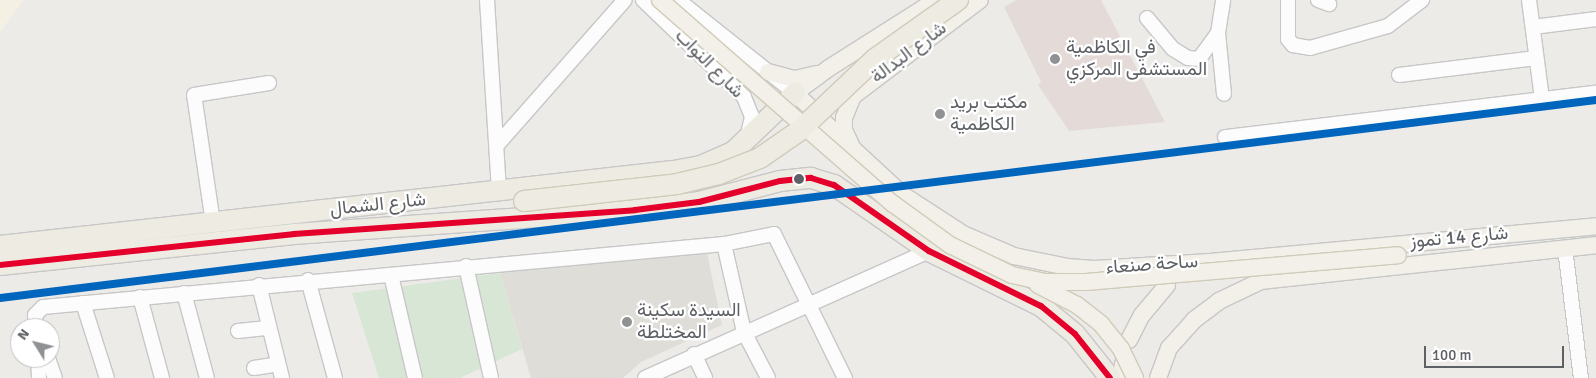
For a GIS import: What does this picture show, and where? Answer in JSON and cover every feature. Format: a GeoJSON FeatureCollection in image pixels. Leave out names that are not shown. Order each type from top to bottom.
{"type":"FeatureCollection","features":[{"type":"Feature","properties":{"kind":"highway"},"geometry":{"type":"LineString","coordinates":[[0,265],[294,234],[677,184],[740,167],[790,139],[875,59],[958,0]]}},
{"type":"Feature","properties":{"kind":"highway","name":"شارع الشمال"},"geometry":{"type":"LineString","coordinates":[[0,246],[499,192],[701,166],[733,152],[785,107]]}},
{"type":"Feature","properties":{"kind":"highway"},"geometry":{"type":"LineString","coordinates":[[461,211],[509,212],[686,193],[784,168],[803,168],[839,176],[892,203]]}},
{"type":"Feature","properties":{"kind":"highway"},"geometry":{"type":"LineString","coordinates":[[294,234],[636,210],[699,202],[780,181],[811,178],[834,185],[929,251],[1041,306],[1080,339],[1129,376]]}},
{"type":"Feature","properties":{"kind":"main road"},"geometry":{"type":"LineString","coordinates":[[660,0],[892,203],[964,253],[1025,278],[1071,301],[1101,324],[1122,349],[1129,376]]}},
{"type":"Feature","properties":{"kind":"main road","name":"شارع البدالة"},"geometry":{"type":"LineString","coordinates":[[829,68],[936,0]]}},
{"type":"Feature","properties":{"kind":"main road","name":"شارع البدالة"},"geometry":{"type":"LineString","coordinates":[[855,150],[848,141],[844,118],[853,96],[980,0]]}},
{"type":"Feature","properties":{"kind":"main road"},"geometry":{"type":"LineString","coordinates":[[769,79],[796,79],[829,68]]}},
{"type":"Feature","properties":{"kind":"main road"},"geometry":{"type":"LineString","coordinates":[[829,68],[785,107],[822,120],[855,150]]}},
{"type":"Feature","properties":{"kind":"main road","name":"ساحة صنعاء"},"geometry":{"type":"LineString","coordinates":[[855,150],[903,195],[980,242],[1040,263],[1094,269],[1210,262],[1323,251]]}},
{"type":"Feature","properties":{"kind":"main road","name":"شارع 14 تموز"},"geometry":{"type":"LineString","coordinates":[[1323,251],[1596,226]]}},
{"type":"Feature","properties":{"kind":"main road"},"geometry":{"type":"LineString","coordinates":[[1025,278],[1063,283],[1156,278],[1398,256],[1596,234]]}},
{"type":"Feature","properties":{"kind":"main road"},"geometry":{"type":"LineString","coordinates":[[1158,378],[1169,348],[1194,320],[1232,294],[1275,278],[1596,245]]}},
{"type":"Feature","properties":{"kind":"main road"},"geometry":{"type":"LineString","coordinates":[[1323,251],[1329,260],[1325,273]]}},
{"type":"Feature","properties":{"kind":"main road","name":"ساحة صنعاء"},"geometry":{"type":"LineString","coordinates":[[1189,268],[1210,262]]}},
{"type":"Feature","properties":{"kind":"main road","name":"ساحة صنعاء"},"geometry":{"type":"LineString","coordinates":[[1129,340],[1142,314],[1167,285]]}},
{"type":"Feature","properties":{"kind":"street"},"geometry":{"type":"LineString","coordinates":[[487,0],[499,192]]}},
{"type":"Feature","properties":{"kind":"street"},"geometry":{"type":"LineString","coordinates":[[497,145],[625,0]]}},
{"type":"Feature","properties":{"kind":"street","name":"شارع النواب"},"geometry":{"type":"LineString","coordinates":[[643,0],[744,97],[752,117],[753,133]]}},
{"type":"Feature","properties":{"kind":"street","name":"شارع النواب"},"geometry":{"type":"LineString","coordinates":[[678,0],[769,79],[785,107]]}},
{"type":"Feature","properties":{"kind":"street"},"geometry":{"type":"LineString","coordinates":[[1223,0],[1218,33],[1224,94]]}},
{"type":"Feature","properties":{"kind":"street"},"geometry":{"type":"LineString","coordinates":[[1288,0],[1288,40],[1293,45],[1310,48],[1388,26],[1422,0]]}},
{"type":"Feature","properties":{"kind":"street"},"geometry":{"type":"LineString","coordinates":[[1530,0],[1542,99]]}},
{"type":"Feature","properties":{"kind":"street"},"geometry":{"type":"LineString","coordinates":[[1147,18],[1173,49],[1188,58],[1199,59],[1218,33]]}},
{"type":"Feature","properties":{"kind":"street"},"geometry":{"type":"LineString","coordinates":[[1533,27],[1596,19]]}},
{"type":"Feature","properties":{"kind":"street"},"geometry":{"type":"LineString","coordinates":[[1399,75],[1536,58]]}},
{"type":"Feature","properties":{"kind":"street"},"geometry":{"type":"LineString","coordinates":[[213,223],[194,95],[269,83]]}},
{"type":"Feature","properties":{"kind":"street"},"geometry":{"type":"LineString","coordinates":[[1225,137],[1596,92]]}},
{"type":"Feature","properties":{"kind":"street"},"geometry":{"type":"LineString","coordinates":[[744,97],[761,98]]}},
{"type":"Feature","properties":{"kind":"street"},"geometry":{"type":"LineString","coordinates":[[38,318],[43,307],[308,280],[391,275],[466,266],[724,244],[774,234],[845,378]]}},
{"type":"Feature","properties":{"kind":"street"},"geometry":{"type":"LineString","coordinates":[[724,244],[744,332],[768,378]]}},
{"type":"Feature","properties":{"kind":"street"},"geometry":{"type":"LineString","coordinates":[[1565,248],[1581,378]]}},
{"type":"Feature","properties":{"kind":"street"},"geometry":{"type":"LineString","coordinates":[[645,378],[694,354],[929,251]]}},
{"type":"Feature","properties":{"kind":"street"},"geometry":{"type":"LineString","coordinates":[[466,266],[491,378]]}},
{"type":"Feature","properties":{"kind":"street"},"geometry":{"type":"LineString","coordinates":[[391,275],[415,378]]}},
{"type":"Feature","properties":{"kind":"street"},"geometry":{"type":"LineString","coordinates":[[308,280],[336,378]]}},
{"type":"Feature","properties":{"kind":"street"},"geometry":{"type":"LineString","coordinates":[[259,285],[268,328],[282,378]]}},
{"type":"Feature","properties":{"kind":"street"},"geometry":{"type":"LineString","coordinates":[[184,293],[207,378]]}},
{"type":"Feature","properties":{"kind":"street"},"geometry":{"type":"LineString","coordinates":[[140,297],[162,378]]}},
{"type":"Feature","properties":{"kind":"street"},"geometry":{"type":"LineString","coordinates":[[83,303],[107,378]]}},
{"type":"Feature","properties":{"kind":"street"},"geometry":{"type":"LineString","coordinates":[[238,331],[268,328]]}},
{"type":"Feature","properties":{"kind":"street"},"geometry":{"type":"LineString","coordinates":[[694,354],[706,378]]}},
{"type":"Feature","properties":{"kind":"street"},"geometry":{"type":"LineString","coordinates":[[254,368],[278,364]]}},
{"type":"Feature","properties":{"kind":"shaded area"},"geometry":{"type":"Polygon","coordinates":[[[0,0],[24,0],[0,32],[0,0]]]}},
{"type":"Feature","properties":{"kind":"shaded area"},"geometry":{"type":"Polygon","coordinates":[[[1016,0],[1101,0],[1165,122],[1069,131],[1038,85],[1041,82],[1004,7],[1016,0]]]}},
{"type":"Feature","properties":{"kind":"shaded area"},"geometry":{"type":"Polygon","coordinates":[[[706,248],[722,325],[641,362],[623,378],[531,378],[500,273],[706,248]]]}},
{"type":"Feature","properties":{"kind":"green space"},"geometry":{"type":"Polygon","coordinates":[[[500,273],[522,349],[460,378],[379,378],[352,293],[500,273]]]}},
{"type":"Feature","properties":{"kind":"transit line"},"geometry":{"type":"LineString","coordinates":[[0,298],[1596,100]]}},
{"type":"Feature","properties":{"kind":"transit line"},"geometry":{"type":"LineString","coordinates":[[0,265],[294,234],[635,210],[699,202],[780,181],[811,178],[834,185],[929,251],[1041,306],[1075,334],[1110,378]]}},
{"type":"Feature","properties":{"kind":"place","name":"في الكاظمية المستشفى المركزي"},"geometry":{"type":"Point","coordinates":[1055,59]}},
{"type":"Feature","properties":{"kind":"place","name":"مكتب بريد الكاظمية"},"geometry":{"type":"Point","coordinates":[940,114]}},
{"type":"Feature","properties":{"kind":"place","name":"السيدة سكينة المختلطة"},"geometry":{"type":"Point","coordinates":[627,322]}}]}
